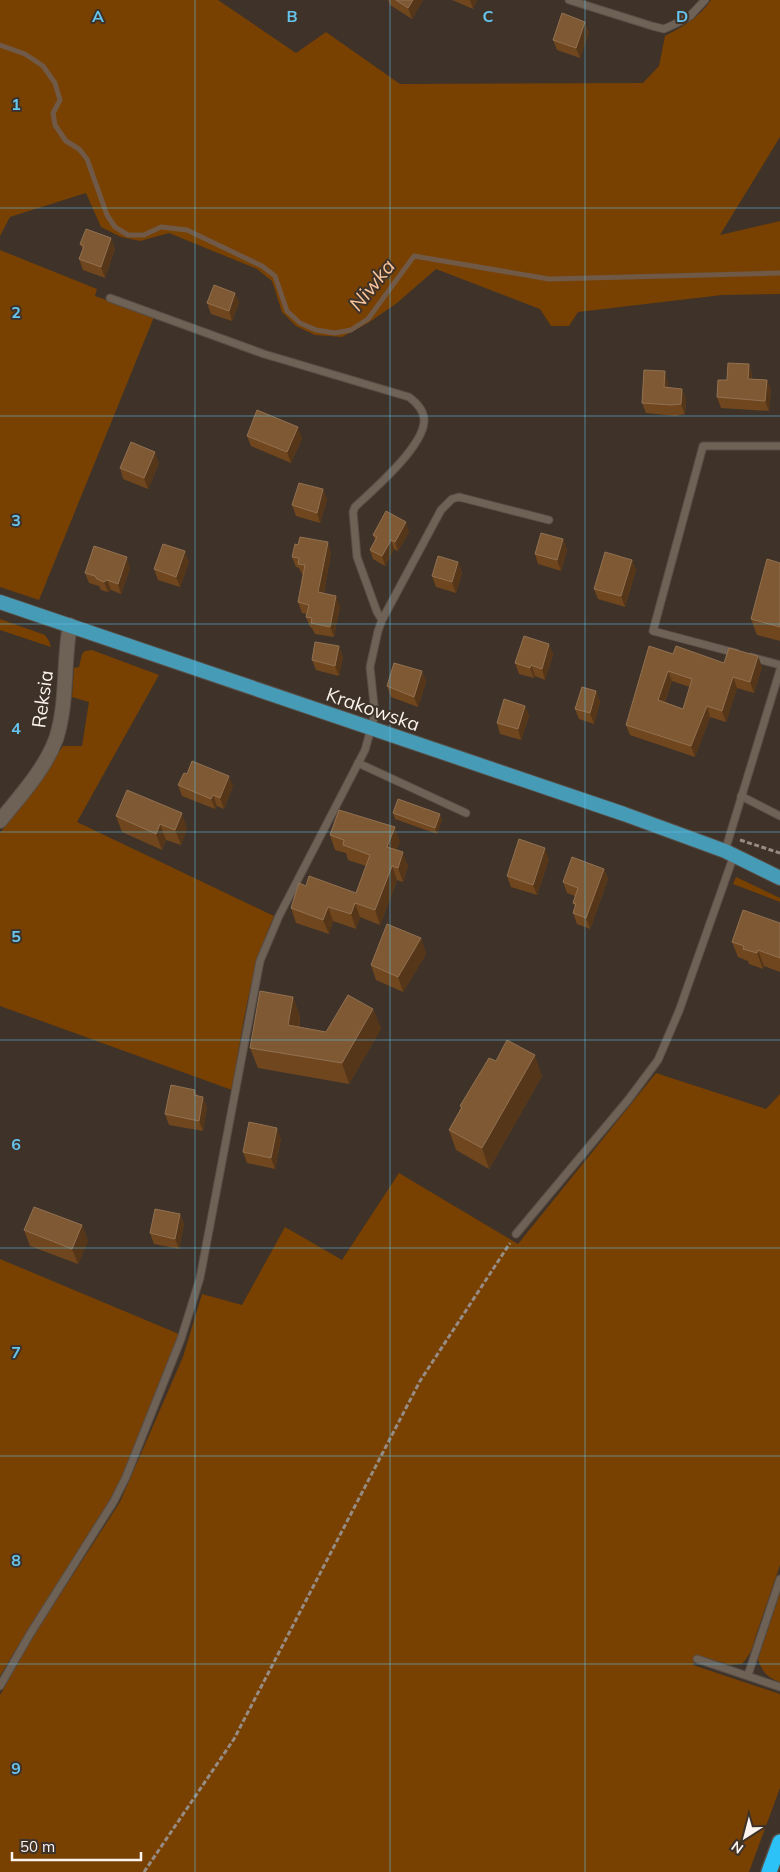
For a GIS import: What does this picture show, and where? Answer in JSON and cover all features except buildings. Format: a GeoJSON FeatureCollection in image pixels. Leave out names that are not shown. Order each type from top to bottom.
{"type":"FeatureCollection","features":[{"type":"Feature","properties":{"kind":"highway"},"geometry":{"type":"LineString","coordinates":[[769,1872],[780,1842]]}},
{"type":"Feature","properties":{"kind":"main road","name":"Krakowska"},"geometry":{"type":"LineString","coordinates":[[0,602],[616,811],[780,870]]}},
{"type":"Feature","properties":{"kind":"main road","name":"Krakowska"},"geometry":{"type":"LineString","coordinates":[[729,853],[780,878]]}},
{"type":"Feature","properties":{"kind":"street","name":"Reksia"},"geometry":{"type":"LineString","coordinates":[[0,821],[32,780],[56,739],[65,690],[70,625]]}},
{"type":"Feature","properties":{"kind":"lane"},"geometry":{"type":"LineString","coordinates":[[569,0],[664,28],[690,16],[705,0]]}},
{"type":"Feature","properties":{"kind":"lane"},"geometry":{"type":"LineString","coordinates":[[110,298],[264,354],[409,396],[417,403],[422,412],[424,422],[420,436],[414,446],[355,507],[353,512],[357,557],[382,620]]}},
{"type":"Feature","properties":{"kind":"lane"},"geometry":{"type":"LineString","coordinates":[[780,446],[703,446],[653,631],[780,665]]}},
{"type":"Feature","properties":{"kind":"lane"},"geometry":{"type":"LineString","coordinates":[[0,1686],[30,1634],[114,1501],[126,1477],[181,1339],[200,1278],[260,961],[279,916],[365,750],[375,714],[370,667],[371,655],[382,620],[441,510],[452,499],[459,497],[549,520]]}},
{"type":"Feature","properties":{"kind":"lane"},"geometry":{"type":"LineString","coordinates":[[516,1234],[628,1100],[658,1060],[679,1011],[729,853],[729,836],[780,670]]}},
{"type":"Feature","properties":{"kind":"lane"},"geometry":{"type":"LineString","coordinates":[[358,763],[466,814]]}},
{"type":"Feature","properties":{"kind":"lane"},"geometry":{"type":"LineString","coordinates":[[742,796],[780,816]]}},
{"type":"Feature","properties":{"kind":"lane"},"geometry":{"type":"LineString","coordinates":[[748,1675],[780,1579]]}},
{"type":"Feature","properties":{"kind":"lane"},"geometry":{"type":"LineString","coordinates":[[697,1660],[748,1675],[780,1687]]}},
{"type":"Feature","properties":{"kind":"path"},"geometry":{"type":"LineString","coordinates":[[729,836],[780,853]]}},
{"type":"Feature","properties":{"kind":"path"},"geometry":{"type":"LineString","coordinates":[[144,1872],[234,1740],[420,1381],[516,1234]]}},
{"type":"Feature","properties":{"kind":"shaded area"},"geometry":{"type":"Polygon","coordinates":[[[0,0],[218,0],[296,53],[326,32],[400,84],[643,83],[659,66],[665,36],[696,16],[711,0],[780,0],[780,137],[720,235],[780,221],[780,294],[722,295],[578,312],[569,326],[551,326],[540,309],[436,269],[397,303],[368,323],[342,337],[315,335],[296,326],[282,312],[272,281],[257,269],[169,233],[140,241],[121,237],[101,227],[86,193],[10,217],[0,236],[0,0]]]}},
{"type":"Feature","properties":{"kind":"shaded area"},"geometry":{"type":"Polygon","coordinates":[[[0,250],[97,289],[95,296],[154,317],[39,600],[0,587],[0,250]]]}},
{"type":"Feature","properties":{"kind":"shaded area"},"geometry":{"type":"Polygon","coordinates":[[[0,619],[45,635],[51,647],[0,630],[0,619]]]}},
{"type":"Feature","properties":{"kind":"shaded area"},"geometry":{"type":"Polygon","coordinates":[[[92,650],[159,675],[77,822],[274,916],[265,937],[252,980],[232,1090],[0,1006],[0,833],[37,785],[63,746],[82,746],[89,702],[72,697],[74,668],[79,667],[82,654],[85,651],[92,650]]]}},
{"type":"Feature","properties":{"kind":"shaded area"},"geometry":{"type":"Polygon","coordinates":[[[736,877],[780,898],[780,902],[733,884],[736,877]]]}},
{"type":"Feature","properties":{"kind":"shaded area"},"geometry":{"type":"Polygon","coordinates":[[[656,1073],[766,1109],[780,1094],[780,1565],[752,1649],[742,1664],[730,1665],[697,1655],[693,1665],[780,1694],[780,1788],[749,1872],[0,1872],[0,1695],[36,1632],[120,1502],[183,1357],[202,1294],[242,1305],[285,1227],[342,1260],[399,1173],[518,1244],[656,1073]]]}},
{"type":"Feature","properties":{"kind":"shaded area"},"geometry":{"type":"Polygon","coordinates":[[[0,1259],[179,1334],[142,1432],[116,1489],[0,1676],[0,1259]]]}},
{"type":"Feature","properties":{"kind":"shaded area"},"geometry":{"type":"Polygon","coordinates":[[[780,1593],[780,1682],[766,1674],[758,1659],[780,1593]]]}},
{"type":"Feature","properties":{"kind":"waterway","name":"Niwka"},"geometry":{"type":"LineString","coordinates":[[0,45],[25,54],[43,66],[55,83],[60,100],[53,113],[55,125],[66,141],[79,149],[87,159],[107,215],[115,227],[128,235],[144,235],[161,227],[187,230],[262,266],[275,276],[287,311],[300,323],[316,330],[335,333],[351,330],[368,319],[414,256],[549,279],[780,273]]}}]}
